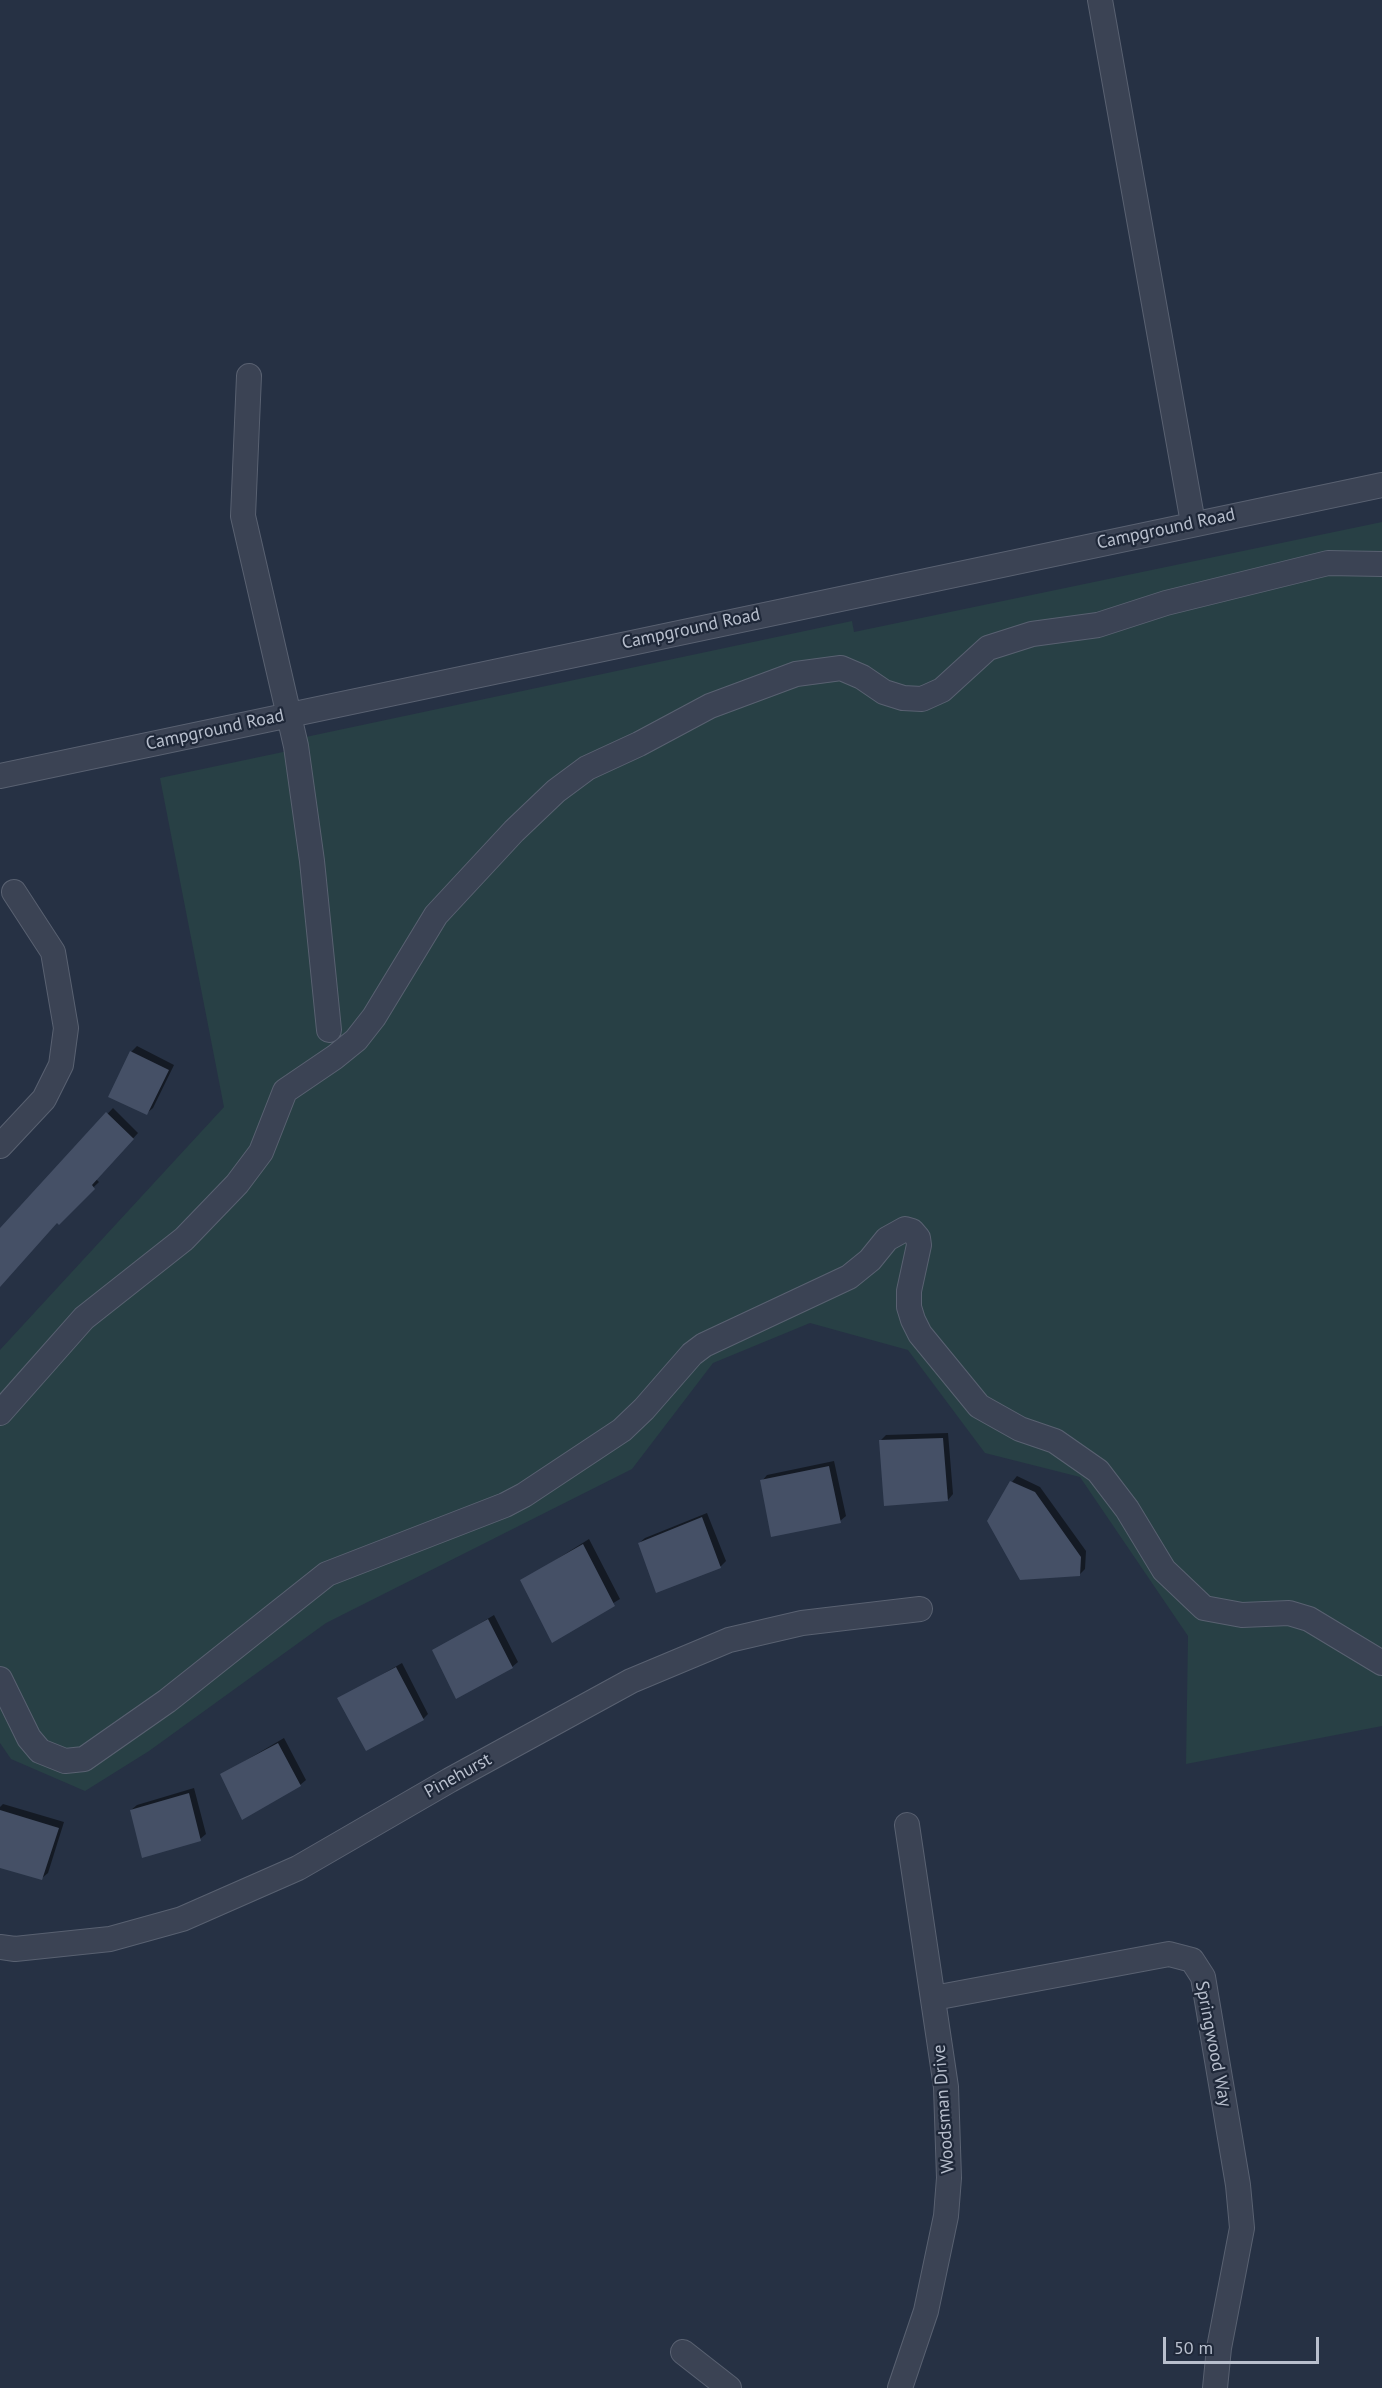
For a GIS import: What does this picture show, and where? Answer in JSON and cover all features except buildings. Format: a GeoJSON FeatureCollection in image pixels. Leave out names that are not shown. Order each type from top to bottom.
{"type":"FeatureCollection","features":[{"type":"Feature","properties":{"kind":"street"},"geometry":{"type":"LineString","coordinates":[[1100,0],[1193,523]]}},
{"type":"Feature","properties":{"kind":"street"},"geometry":{"type":"LineString","coordinates":[[249,376],[243,516],[296,746],[312,861],[329,1030]]}},
{"type":"Feature","properties":{"kind":"street","name":"Campground Road"},"geometry":{"type":"LineString","coordinates":[[0,776],[1382,484]]}},
{"type":"Feature","properties":{"kind":"street"},"geometry":{"type":"LineString","coordinates":[[0,1413],[84,1318],[184,1239],[237,1184],[261,1152],[285,1090],[335,1057],[356,1040],[374,1017],[436,915],[514,831],[556,791],[587,768],[639,744],[710,706],[796,674],[841,668],[862,677],[884,692],[903,698],[922,699],[942,690],[988,648],[1032,634],[1098,625],[1166,603],[1328,563],[1382,564]]}},
{"type":"Feature","properties":{"kind":"street"},"geometry":{"type":"LineString","coordinates":[[0,1146],[44,1099],[61,1065],[66,1028],[53,952],[14,892]]}},
{"type":"Feature","properties":{"kind":"street"},"geometry":{"type":"LineString","coordinates":[[0,1679],[29,1738],[40,1751],[65,1761],[84,1759],[167,1701],[327,1574],[505,1505],[531,1491],[622,1430],[644,1409],[692,1354],[704,1345],[849,1276],[870,1260],[887,1239],[905,1229],[912,1231],[918,1238],[919,1245],[909,1291],[909,1307],[913,1320],[920,1334],[979,1406],[1020,1429],[1055,1441],[1098,1471],[1127,1509],[1164,1570],[1204,1608],[1242,1615],[1289,1613],[1299,1616],[1339,1635],[1382,1663]]}},
{"type":"Feature","properties":{"kind":"street","name":"Pinehurst"},"geometry":{"type":"LineString","coordinates":[[0,1947],[15,1949],[110,1939],[182,1919],[298,1868],[450,1780],[631,1681],[729,1640],[802,1623],[920,1609]]}},
{"type":"Feature","properties":{"kind":"street","name":"Woodsman Drive"},"geometry":{"type":"LineString","coordinates":[[900,2388],[926,2310],[946,2216],[949,2178],[946,2087],[907,1825]]}},
{"type":"Feature","properties":{"kind":"street","name":"Springwood Way"},"geometry":{"type":"LineString","coordinates":[[934,1998],[1169,1954],[1192,1960],[1203,1977],[1238,2185],[1242,2228],[1219,2349],[1215,2388]]}},
{"type":"Feature","properties":{"kind":"street"},"geometry":{"type":"LineString","coordinates":[[683,2352],[729,2388]]}},
{"type":"Feature","properties":{"kind":"green space"},"geometry":{"type":"Polygon","coordinates":[[[1382,522],[1382,1726],[1186,1764],[1188,1636],[1080,1477],[985,1453],[908,1350],[810,1323],[713,1363],[632,1469],[326,1623],[149,1751],[85,1791],[11,1759],[0,1743],[0,1350],[224,1107],[160,778],[302,748],[301,738],[852,621],[854,632],[1382,522]]]}}]}
